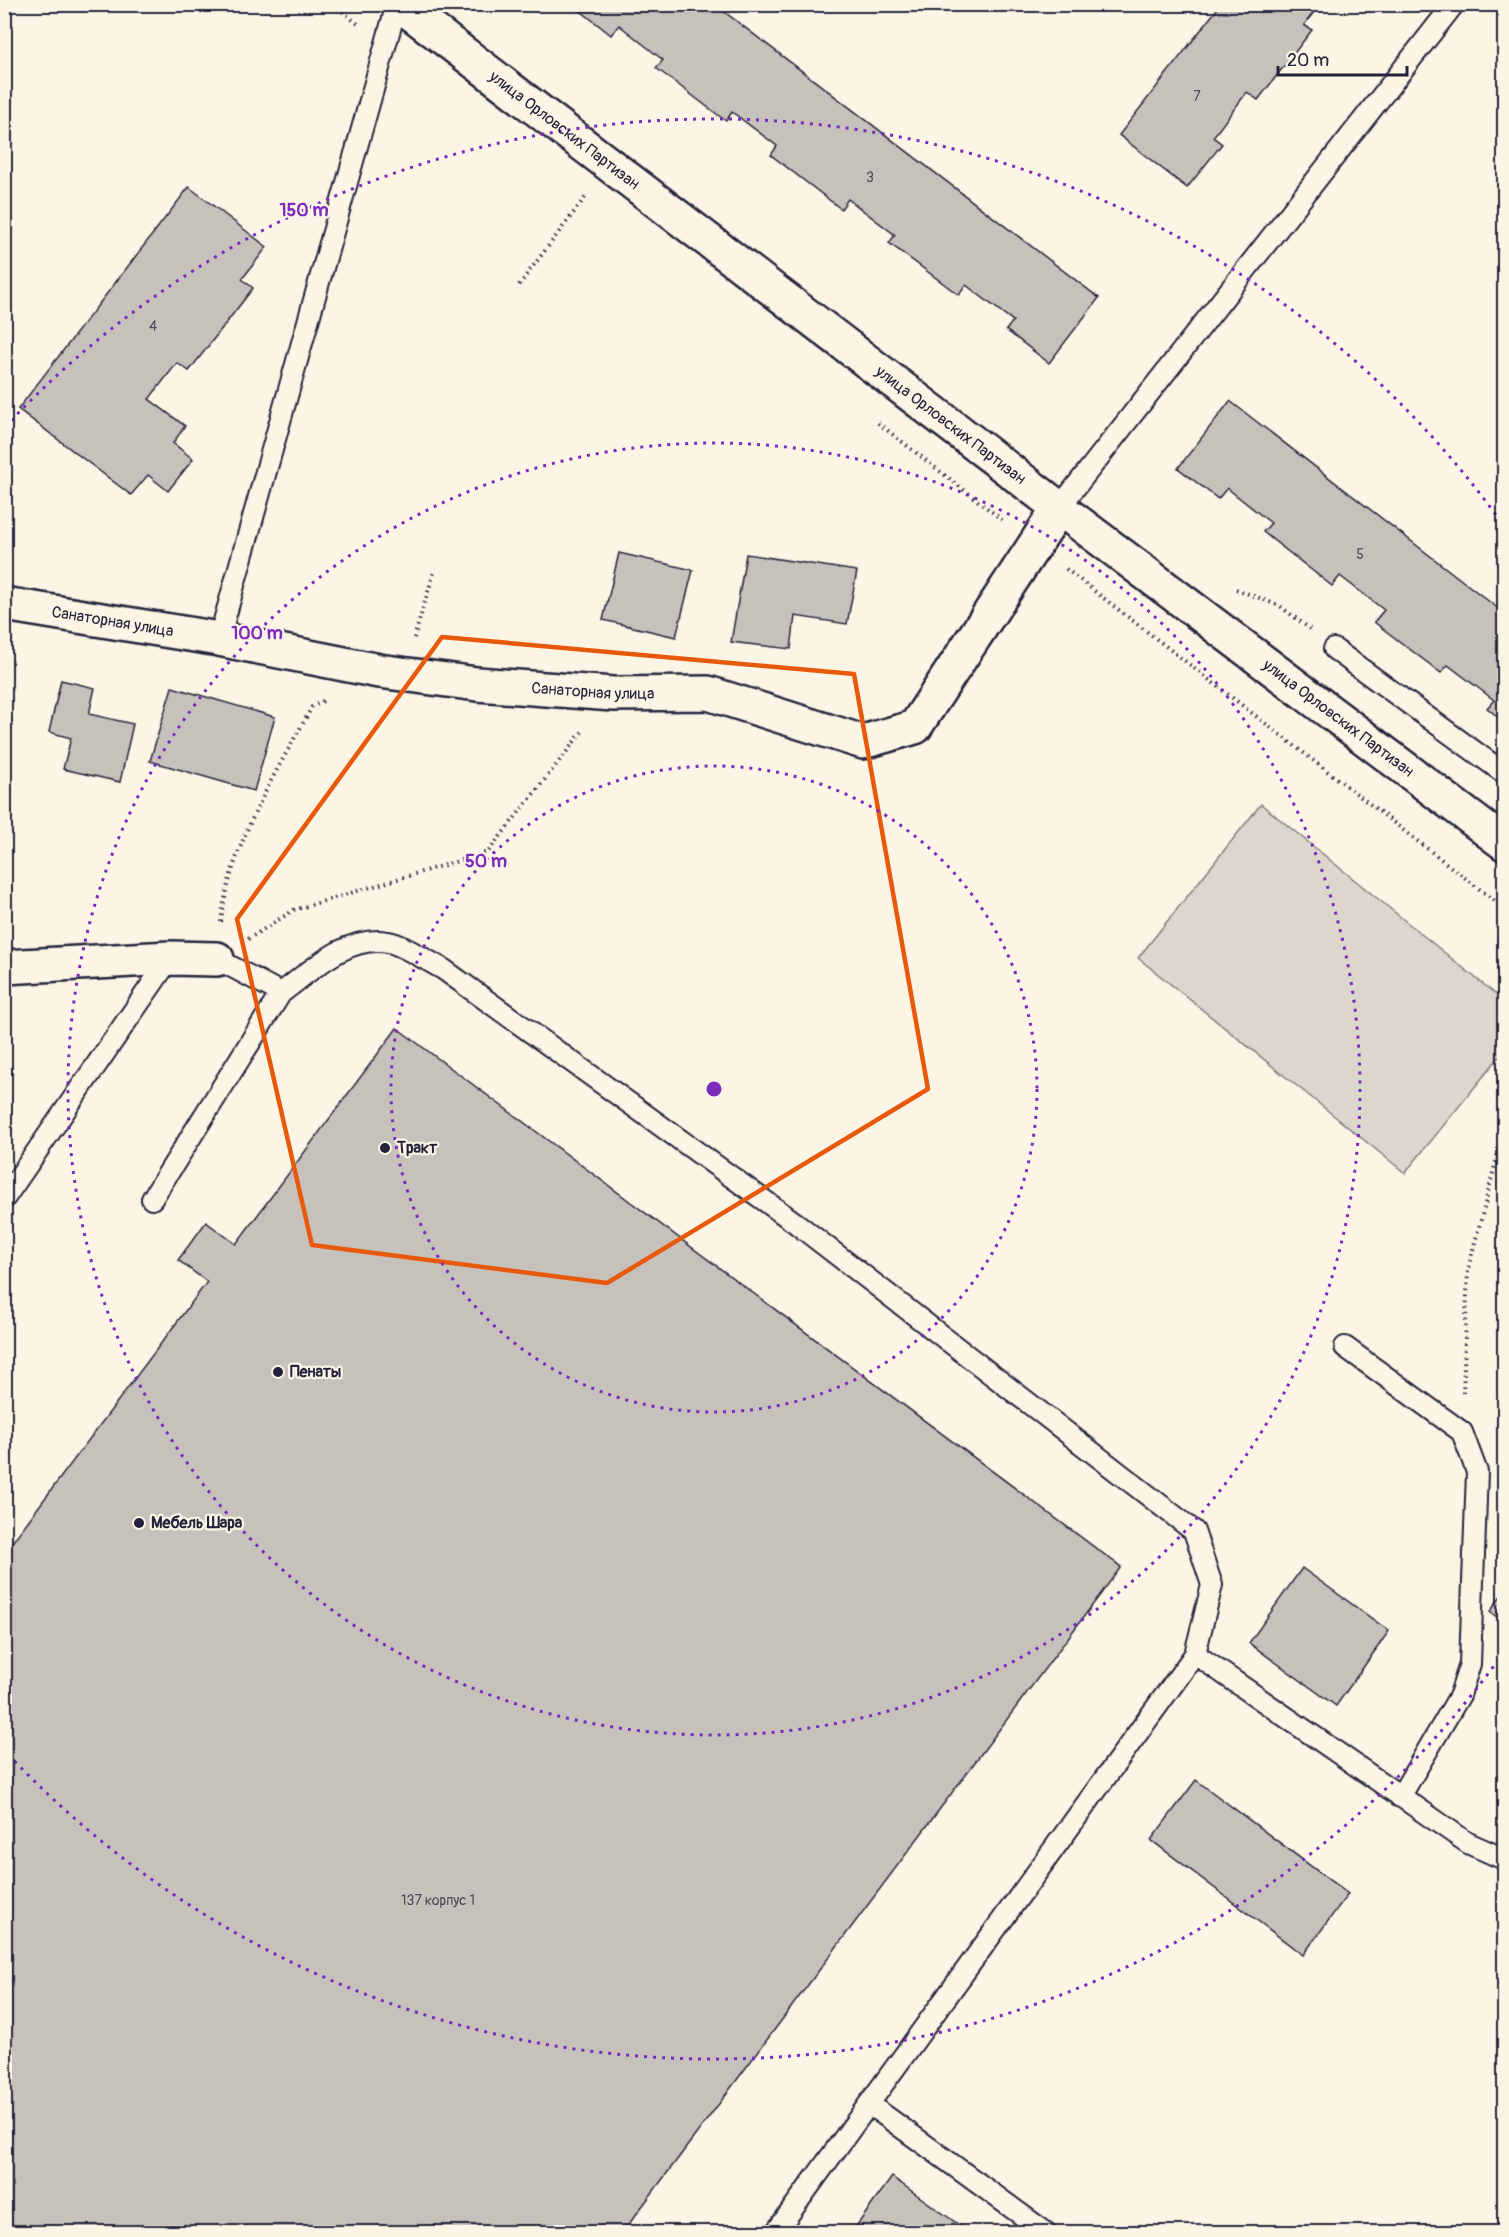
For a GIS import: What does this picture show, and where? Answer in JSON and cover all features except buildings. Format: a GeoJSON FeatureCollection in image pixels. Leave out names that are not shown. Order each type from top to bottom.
{"type":"FeatureCollection","features":[{"type":"Feature","properties":{"kind":"street","name":"улица Орловских Партизан"},"geometry":{"type":"LineString","coordinates":[[398,4],[1059,508],[1504,843]]}},
{"type":"Feature","properties":{"kind":"street","name":"Санаторная улица"},"geometry":{"type":"LineString","coordinates":[[4,604],[219,639],[379,671],[477,684],[613,694],[708,693],[864,742],[915,727],[1059,508]]}},
{"type":"Feature","properties":{"kind":"street"},"geometry":{"type":"LineString","coordinates":[[4,967],[170,958],[217,959]]}},
{"type":"Feature","properties":{"kind":"lane"},"geometry":{"type":"LineString","coordinates":[[219,639],[398,4]]}},
{"type":"Feature","properties":{"kind":"lane"},"geometry":{"type":"LineString","coordinates":[[1059,508],[1454,4]]}},
{"type":"Feature","properties":{"kind":"lane"},"geometry":{"type":"LineString","coordinates":[[1334,649],[1504,773]]}},
{"type":"Feature","properties":{"kind":"lane"},"geometry":{"type":"LineString","coordinates":[[152,1199],[281,993],[329,957],[361,942],[390,942],[443,969],[797,1224],[1194,1531],[1212,1585],[1195,1654],[776,2232]]}},
{"type":"Feature","properties":{"kind":"lane"},"geometry":{"type":"LineString","coordinates":[[4,1199],[170,958]]}},
{"type":"Feature","properties":{"kind":"lane"},"geometry":{"type":"LineString","coordinates":[[217,959],[281,993]]}},
{"type":"Feature","properties":{"kind":"lane"},"geometry":{"type":"LineString","coordinates":[[1345,1347],[1462,1432],[1477,1472],[1470,1664],[1460,1695],[1401,1797]]}},
{"type":"Feature","properties":{"kind":"lane"},"geometry":{"type":"LineString","coordinates":[[1195,1654],[1468,1844],[1504,1859]]}},
{"type":"Feature","properties":{"kind":"lane"},"geometry":{"type":"LineString","coordinates":[[869,2104],[1045,2232]]}},
{"type":"Feature","properties":{"kind":"path"},"geometry":{"type":"LineString","coordinates":[[333,4],[386,45]]}},
{"type":"Feature","properties":{"kind":"path"},"geometry":{"type":"LineString","coordinates":[[519,285],[610,165]]}},
{"type":"Feature","properties":{"kind":"path"},"geometry":{"type":"LineString","coordinates":[[577,189],[586,196]]}},
{"type":"Feature","properties":{"kind":"path"},"geometry":{"type":"LineString","coordinates":[[876,422],[1504,908]]}},
{"type":"Feature","properties":{"kind":"path"},"geometry":{"type":"LineString","coordinates":[[217,959],[224,899],[254,814],[312,707],[379,671],[413,642],[435,568]]}},
{"type":"Feature","properties":{"kind":"path"},"geometry":{"type":"LineString","coordinates":[[217,959],[294,910],[488,852],[613,694]]}},
{"type":"Feature","properties":{"kind":"path"},"geometry":{"type":"LineString","coordinates":[[1462,1432],[1468,1269],[1504,1131]]}},
{"type":"Feature","properties":{"kind":"highlighted area"},"geometry":{"type":"Polygon","coordinates":[[[442,637],[854,674],[928,1089],[607,1283],[312,1245],[237,919],[442,637]]]}},
{"type":"Feature","properties":{"kind":"shaded area"},"geometry":{"type":"Polygon","coordinates":[[[1261,804],[1504,1001],[1504,1051],[1405,1173],[1138,958],[1261,804]]]}},
{"type":"Feature","properties":{"kind":"place","name":"Тракт"},"geometry":{"type":"Point","coordinates":[385,1148]}},
{"type":"Feature","properties":{"kind":"place","name":"Пенаты"},"geometry":{"type":"Point","coordinates":[278,1372]}},
{"type":"Feature","properties":{"kind":"place","name":"Мебель Шара"},"geometry":{"type":"Point","coordinates":[139,1523]}}]}
